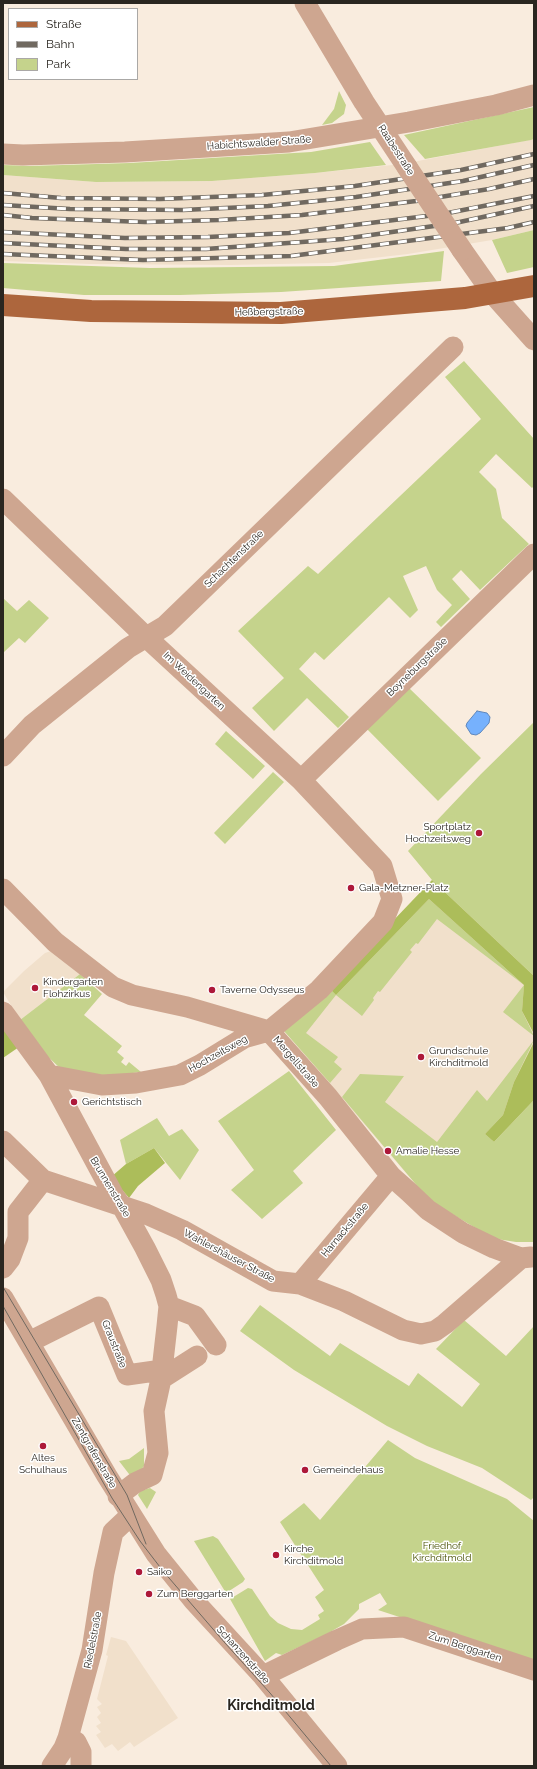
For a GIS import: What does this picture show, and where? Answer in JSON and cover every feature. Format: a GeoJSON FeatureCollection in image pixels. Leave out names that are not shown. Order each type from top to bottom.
{"type":"FeatureCollection","features":[{"type":"Feature","properties":{"kind":"main road","name":"Heßbergstraße"},"geometry":{"type":"LineString","coordinates":[[3,306],[91,311],[282,313],[466,298],[534,286]]}},
{"type":"Feature","properties":{"kind":"street","name":"Raabestraße"},"geometry":{"type":"LineString","coordinates":[[305,3],[364,102],[462,250],[493,294],[534,340]]}},
{"type":"Feature","properties":{"kind":"street","name":"Habichtswalder Straße"},"geometry":{"type":"LineString","coordinates":[[3,154],[23,155],[125,152],[289,142],[381,127],[496,105],[534,95]]}},
{"type":"Feature","properties":{"kind":"street","name":"Schachtenstraße"},"geometry":{"type":"LineString","coordinates":[[3,756],[32,725],[128,648],[165,626],[453,347]]}},
{"type":"Feature","properties":{"kind":"street","name":"Im Weidengarten"},"geometry":{"type":"LineString","coordinates":[[3,499],[146,637],[301,780],[382,866],[392,899],[387,914]]}},
{"type":"Feature","properties":{"kind":"street","name":"Boyneburgstraße"},"geometry":{"type":"LineString","coordinates":[[301,780],[534,554]]}},
{"type":"Feature","properties":{"kind":"street","name":"Mergellstraße"},"geometry":{"type":"LineString","coordinates":[[3,889],[55,942],[112,987],[132,995],[187,1007],[270,1031],[328,1097],[391,1176],[428,1210],[463,1233],[494,1248],[527,1257]]}},
{"type":"Feature","properties":{"kind":"street","name":"Hochzeitsweg"},"geometry":{"type":"LineString","coordinates":[[49,1075],[102,1085],[136,1083],[180,1075],[200,1065],[244,1038],[270,1031],[319,990],[383,922],[387,914]]}},
{"type":"Feature","properties":{"kind":"street","name":"Brunnenstraße"},"geometry":{"type":"LineString","coordinates":[[3,1012],[49,1075],[114,1196],[123,1208],[154,1265],[161,1280],[169,1306],[161,1375],[154,1411],[158,1453],[152,1475],[135,1483],[118,1496]]}},
{"type":"Feature","properties":{"kind":"street"},"geometry":{"type":"LineString","coordinates":[[3,1141],[43,1180],[18,1212],[18,1238],[10,1259],[3,1268]]}},
{"type":"Feature","properties":{"kind":"street","name":"Harnackstraße"},"geometry":{"type":"LineString","coordinates":[[300,1284],[391,1176]]}},
{"type":"Feature","properties":{"kind":"street","name":"Wahlershäuser Straße"},"geometry":{"type":"LineString","coordinates":[[43,1180],[123,1208],[146,1214],[182,1230],[273,1282],[300,1284],[344,1301],[403,1330],[421,1334],[435,1331],[446,1324],[527,1257]]}},
{"type":"Feature","properties":{"kind":"street","name":"Zentgrafenstraße"},"geometry":{"type":"LineString","coordinates":[[3,1298],[130,1516],[159,1558],[194,1602]]}},
{"type":"Feature","properties":{"kind":"street"},"geometry":{"type":"LineString","coordinates":[[169,1306],[195,1316],[216,1345]]}},
{"type":"Feature","properties":{"kind":"street","name":"Graustraße"},"geometry":{"type":"LineString","coordinates":[[29,1342],[99,1308],[127,1376],[161,1375]]}},
{"type":"Feature","properties":{"kind":"street"},"geometry":{"type":"LineString","coordinates":[[161,1375],[197,1356]]}},
{"type":"Feature","properties":{"kind":"street","name":"Riedelstraße"},"geometry":{"type":"LineString","coordinates":[[52,1766],[64,1748],[68,1738],[92,1650],[104,1573],[113,1532],[130,1516]]}},
{"type":"Feature","properties":{"kind":"street","name":"Schanzenstraße"},"geometry":{"type":"LineString","coordinates":[[194,1602],[263,1676],[337,1766]]}},
{"type":"Feature","properties":{"kind":"street","name":"Zum Berggarten"},"geometry":{"type":"LineString","coordinates":[[263,1676],[362,1629],[404,1626],[534,1670]]}},
{"type":"Feature","properties":{"kind":"street"},"geometry":{"type":"LineString","coordinates":[[68,1738],[76,1742],[81,1752],[81,1766]]}},
{"type":"Feature","properties":{"kind":"shaded area"},"geometry":{"type":"Polygon","coordinates":[[[534,139],[534,230],[492,240],[408,254],[329,263],[230,265],[90,264],[3,261],[3,175],[96,182],[212,181],[315,173],[402,164],[534,139]]]}},
{"type":"Feature","properties":{"kind":"shaded area","name":"Grundschule Kirchditmold"},"geometry":{"type":"Polygon","coordinates":[[[432,880],[534,976],[534,1099],[430,1201],[284,1031],[329,988],[432,880]]]}},
{"type":"Feature","properties":{"kind":"shaded area","name":"Kindergarten Flohzirkus"},"geometry":{"type":"Polygon","coordinates":[[[51,951],[80,974],[20,1020],[3,992],[45,953],[51,951]]]}},
{"type":"Feature","properties":{"kind":"shaded area"},"geometry":{"type":"Polygon","coordinates":[[[111,1637],[126,1641],[178,1718],[134,1747],[130,1742],[118,1751],[112,1744],[105,1748],[96,1735],[101,1732],[96,1726],[101,1723],[97,1717],[101,1713],[97,1707],[102,1704],[97,1699],[108,1656],[106,1655],[111,1637]]]}},
{"type":"Feature","properties":{"kind":"green space"},"geometry":{"type":"Polygon","coordinates":[[[339,91],[346,105],[344,114],[332,123],[322,125],[334,109],[339,91]]]}},
{"type":"Feature","properties":{"kind":"green space"},"geometry":{"type":"Polygon","coordinates":[[[534,107],[534,139],[531,140],[425,159],[404,135],[534,107]]]}},
{"type":"Feature","properties":{"kind":"green space"},"geometry":{"type":"Polygon","coordinates":[[[370,142],[386,165],[315,173],[212,181],[96,182],[3,175],[3,165],[30,166],[130,163],[311,152],[370,142]]]}},
{"type":"Feature","properties":{"kind":"green space"},"geometry":{"type":"Polygon","coordinates":[[[534,230],[534,267],[507,273],[492,240],[534,230]]]}},
{"type":"Feature","properties":{"kind":"green space"},"geometry":{"type":"Polygon","coordinates":[[[444,251],[441,281],[281,292],[180,295],[84,295],[3,288],[3,263],[150,268],[334,266],[444,251]]]}},
{"type":"Feature","properties":{"kind":"green space"},"geometry":{"type":"Polygon","coordinates":[[[464,361],[534,439],[534,486],[532,488],[496,454],[479,472],[496,489],[502,518],[529,544],[480,590],[461,570],[452,579],[470,599],[441,627],[436,622],[452,605],[437,590],[426,566],[403,576],[418,610],[410,618],[389,597],[324,660],[315,652],[299,669],[349,717],[338,728],[307,698],[274,731],[252,708],[284,678],[238,631],[308,566],[318,574],[481,419],[445,377],[464,361]]]}},
{"type":"Feature","properties":{"kind":"green space"},"geometry":{"type":"Polygon","coordinates":[[[3,598],[17,611],[29,600],[49,618],[25,643],[19,638],[4,652],[3,598]]]}},
{"type":"Feature","properties":{"kind":"green space"},"geometry":{"type":"Polygon","coordinates":[[[408,687],[481,758],[438,801],[365,727],[408,687]]]}},
{"type":"Feature","properties":{"kind":"green space","name":"Sportplatz Hochzeitsweg"},"geometry":{"type":"Polygon","coordinates":[[[534,722],[534,976],[432,880],[408,851],[481,774],[534,722]]]}},
{"type":"Feature","properties":{"kind":"green space"},"geometry":{"type":"Polygon","coordinates":[[[226,731],[265,766],[253,779],[215,744],[226,731]]]}},
{"type":"Feature","properties":{"kind":"green space"},"geometry":{"type":"Polygon","coordinates":[[[273,772],[284,782],[225,844],[214,833],[273,772]]]}},
{"type":"Feature","properties":{"kind":"green space"},"geometry":{"type":"Polygon","coordinates":[[[432,880],[534,976],[534,1034],[522,1011],[524,985],[429,899],[336,995],[329,988],[432,880]]]}},
{"type":"Feature","properties":{"kind":"green space"},"geometry":{"type":"Polygon","coordinates":[[[429,899],[524,985],[437,919],[418,944],[416,943],[410,950],[412,952],[380,992],[378,991],[373,998],[374,1000],[362,1016],[336,995],[429,899]]]}},
{"type":"Feature","properties":{"kind":"green space"},"geometry":{"type":"Polygon","coordinates":[[[80,974],[102,994],[84,1015],[122,1046],[117,1052],[124,1058],[121,1062],[126,1066],[129,1062],[141,1072],[109,1076],[62,1070],[44,1053],[20,1020],[80,974]]]}},
{"type":"Feature","properties":{"kind":"green space"},"geometry":{"type":"Polygon","coordinates":[[[524,985],[522,1011],[534,1036],[503,1012],[524,985]]]}},
{"type":"Feature","properties":{"kind":"green space"},"geometry":{"type":"Polygon","coordinates":[[[329,988],[336,995],[306,1033],[338,1057],[334,1062],[342,1069],[330,1083],[284,1031],[329,988]]]}},
{"type":"Feature","properties":{"kind":"green space"},"geometry":{"type":"Polygon","coordinates":[[[3,1027],[19,1047],[3,1058],[3,1027]]]}},
{"type":"Feature","properties":{"kind":"green space"},"geometry":{"type":"Polygon","coordinates":[[[534,1040],[514,1082],[503,1115],[485,1134],[494,1142],[534,1100],[534,1242],[516,1242],[497,1239],[484,1233],[430,1201],[342,1097],[360,1074],[404,1076],[385,1102],[437,1142],[477,1090],[487,1101],[534,1040]]]}},
{"type":"Feature","properties":{"kind":"green space"},"geometry":{"type":"Polygon","coordinates":[[[534,1042],[534,1100],[494,1142],[485,1134],[503,1115],[514,1082],[534,1042]]]}},
{"type":"Feature","properties":{"kind":"green space"},"geometry":{"type":"Polygon","coordinates":[[[289,1071],[336,1130],[293,1171],[303,1183],[262,1219],[231,1190],[254,1170],[218,1121],[289,1071]]]}},
{"type":"Feature","properties":{"kind":"green space"},"geometry":{"type":"Polygon","coordinates":[[[157,1118],[169,1136],[182,1129],[199,1150],[180,1180],[154,1148],[126,1164],[120,1140],[157,1118]]]}},
{"type":"Feature","properties":{"kind":"green space"},"geometry":{"type":"Polygon","coordinates":[[[154,1148],[165,1163],[138,1186],[129,1198],[111,1177],[126,1164],[154,1148]]]}},
{"type":"Feature","properties":{"kind":"green space"},"geometry":{"type":"Polygon","coordinates":[[[260,1305],[330,1356],[340,1343],[409,1386],[418,1373],[462,1407],[480,1384],[436,1349],[464,1320],[506,1356],[534,1326],[534,1497],[531,1500],[482,1468],[427,1446],[387,1426],[294,1370],[240,1331],[260,1305]]]}},
{"type":"Feature","properties":{"kind":"green space","name":"Friedhof Kirchditmold"},"geometry":{"type":"Polygon","coordinates":[[[388,1440],[415,1458],[507,1499],[534,1521],[534,1661],[378,1610],[387,1604],[380,1593],[359,1604],[359,1609],[344,1624],[325,1635],[282,1655],[276,1653],[265,1661],[230,1599],[248,1588],[252,1589],[270,1616],[278,1623],[291,1629],[302,1630],[320,1619],[318,1615],[324,1611],[315,1597],[324,1590],[280,1522],[304,1503],[320,1520],[388,1440]]]}},
{"type":"Feature","properties":{"kind":"green space"},"geometry":{"type":"Polygon","coordinates":[[[144,1448],[144,1466],[139,1473],[133,1475],[129,1474],[119,1461],[129,1459],[144,1448]]]}},
{"type":"Feature","properties":{"kind":"green space"},"geometry":{"type":"Polygon","coordinates":[[[150,1488],[156,1492],[147,1509],[138,1495],[140,1491],[150,1488]]]}},
{"type":"Feature","properties":{"kind":"green space"},"geometry":{"type":"Polygon","coordinates":[[[213,1536],[218,1539],[245,1579],[243,1582],[226,1593],[194,1541],[213,1536]]]}},
{"type":"Feature","properties":{"kind":"water"},"geometry":{"type":"Polygon","coordinates":[[[477,711],[487,713],[490,717],[489,723],[480,733],[476,735],[471,734],[466,726],[477,711]]]}},
{"type":"Feature","properties":{"kind":"tram line"},"geometry":{"type":"LineString","coordinates":[[3,1287],[127,1495],[146,1544]]}},
{"type":"Feature","properties":{"kind":"tram line"},"geometry":{"type":"LineString","coordinates":[[3,1306],[112,1498],[140,1541],[163,1571],[270,1693],[331,1766]]}},
{"type":"Feature","properties":{"kind":"railway"},"geometry":{"type":"LineString","coordinates":[[3,193],[61,198],[160,199],[262,195],[355,186],[461,170],[534,154]]}},
{"type":"Feature","properties":{"kind":"railway"},"geometry":{"type":"LineString","coordinates":[[3,205],[70,209],[183,210],[268,206],[356,197],[463,181],[534,165]]}},
{"type":"Feature","properties":{"kind":"railway"},"geometry":{"type":"LineString","coordinates":[[3,215],[32,218],[145,222],[219,220],[302,215],[416,201],[489,189],[534,179]]}},
{"type":"Feature","properties":{"kind":"railway"},"geometry":{"type":"LineString","coordinates":[[3,232],[125,238],[208,237],[289,233],[443,214],[534,196]]}},
{"type":"Feature","properties":{"kind":"railway"},"geometry":{"type":"LineString","coordinates":[[3,243],[126,249],[206,249],[343,239],[455,223],[534,206]]}},
{"type":"Feature","properties":{"kind":"railway"},"geometry":{"type":"LineString","coordinates":[[3,254],[143,260],[291,256],[508,228],[534,222]]}},
{"type":"Feature","properties":{"kind":"place","name":"Sportplatz Hochzeitsweg"},"geometry":{"type":"Point","coordinates":[479,833]}},
{"type":"Feature","properties":{"kind":"place","name":"Gala-Metzner-Platz"},"geometry":{"type":"Point","coordinates":[351,888]}},
{"type":"Feature","properties":{"kind":"place","name":"Kindergarten Flohzirkus"},"geometry":{"type":"Point","coordinates":[35,988]}},
{"type":"Feature","properties":{"kind":"place","name":"Taverne Odysseus"},"geometry":{"type":"Point","coordinates":[212,990]}},
{"type":"Feature","properties":{"kind":"place","name":"Grundschule Kirchditmold"},"geometry":{"type":"Point","coordinates":[421,1057]}},
{"type":"Feature","properties":{"kind":"place","name":"Gerichtstisch"},"geometry":{"type":"Point","coordinates":[74,1102]}},
{"type":"Feature","properties":{"kind":"place","name":"Amalie Hesse"},"geometry":{"type":"Point","coordinates":[388,1151]}},
{"type":"Feature","properties":{"kind":"place","name":"Altes Schulhaus"},"geometry":{"type":"Point","coordinates":[43,1446]}},
{"type":"Feature","properties":{"kind":"place","name":"Gemeindehaus"},"geometry":{"type":"Point","coordinates":[305,1470]}},
{"type":"Feature","properties":{"kind":"place","name":"Kirche Kirchditmold"},"geometry":{"type":"Point","coordinates":[276,1555]}},
{"type":"Feature","properties":{"kind":"place","name":"Saiko"},"geometry":{"type":"Point","coordinates":[139,1572]}},
{"type":"Feature","properties":{"kind":"place","name":"Zum Berggarten"},"geometry":{"type":"Point","coordinates":[149,1594]}},
{"type":"Feature","properties":{"kind":"district","name":"Kirchditmold"},"geometry":{"type":"Point","coordinates":[271,1706]}}]}
